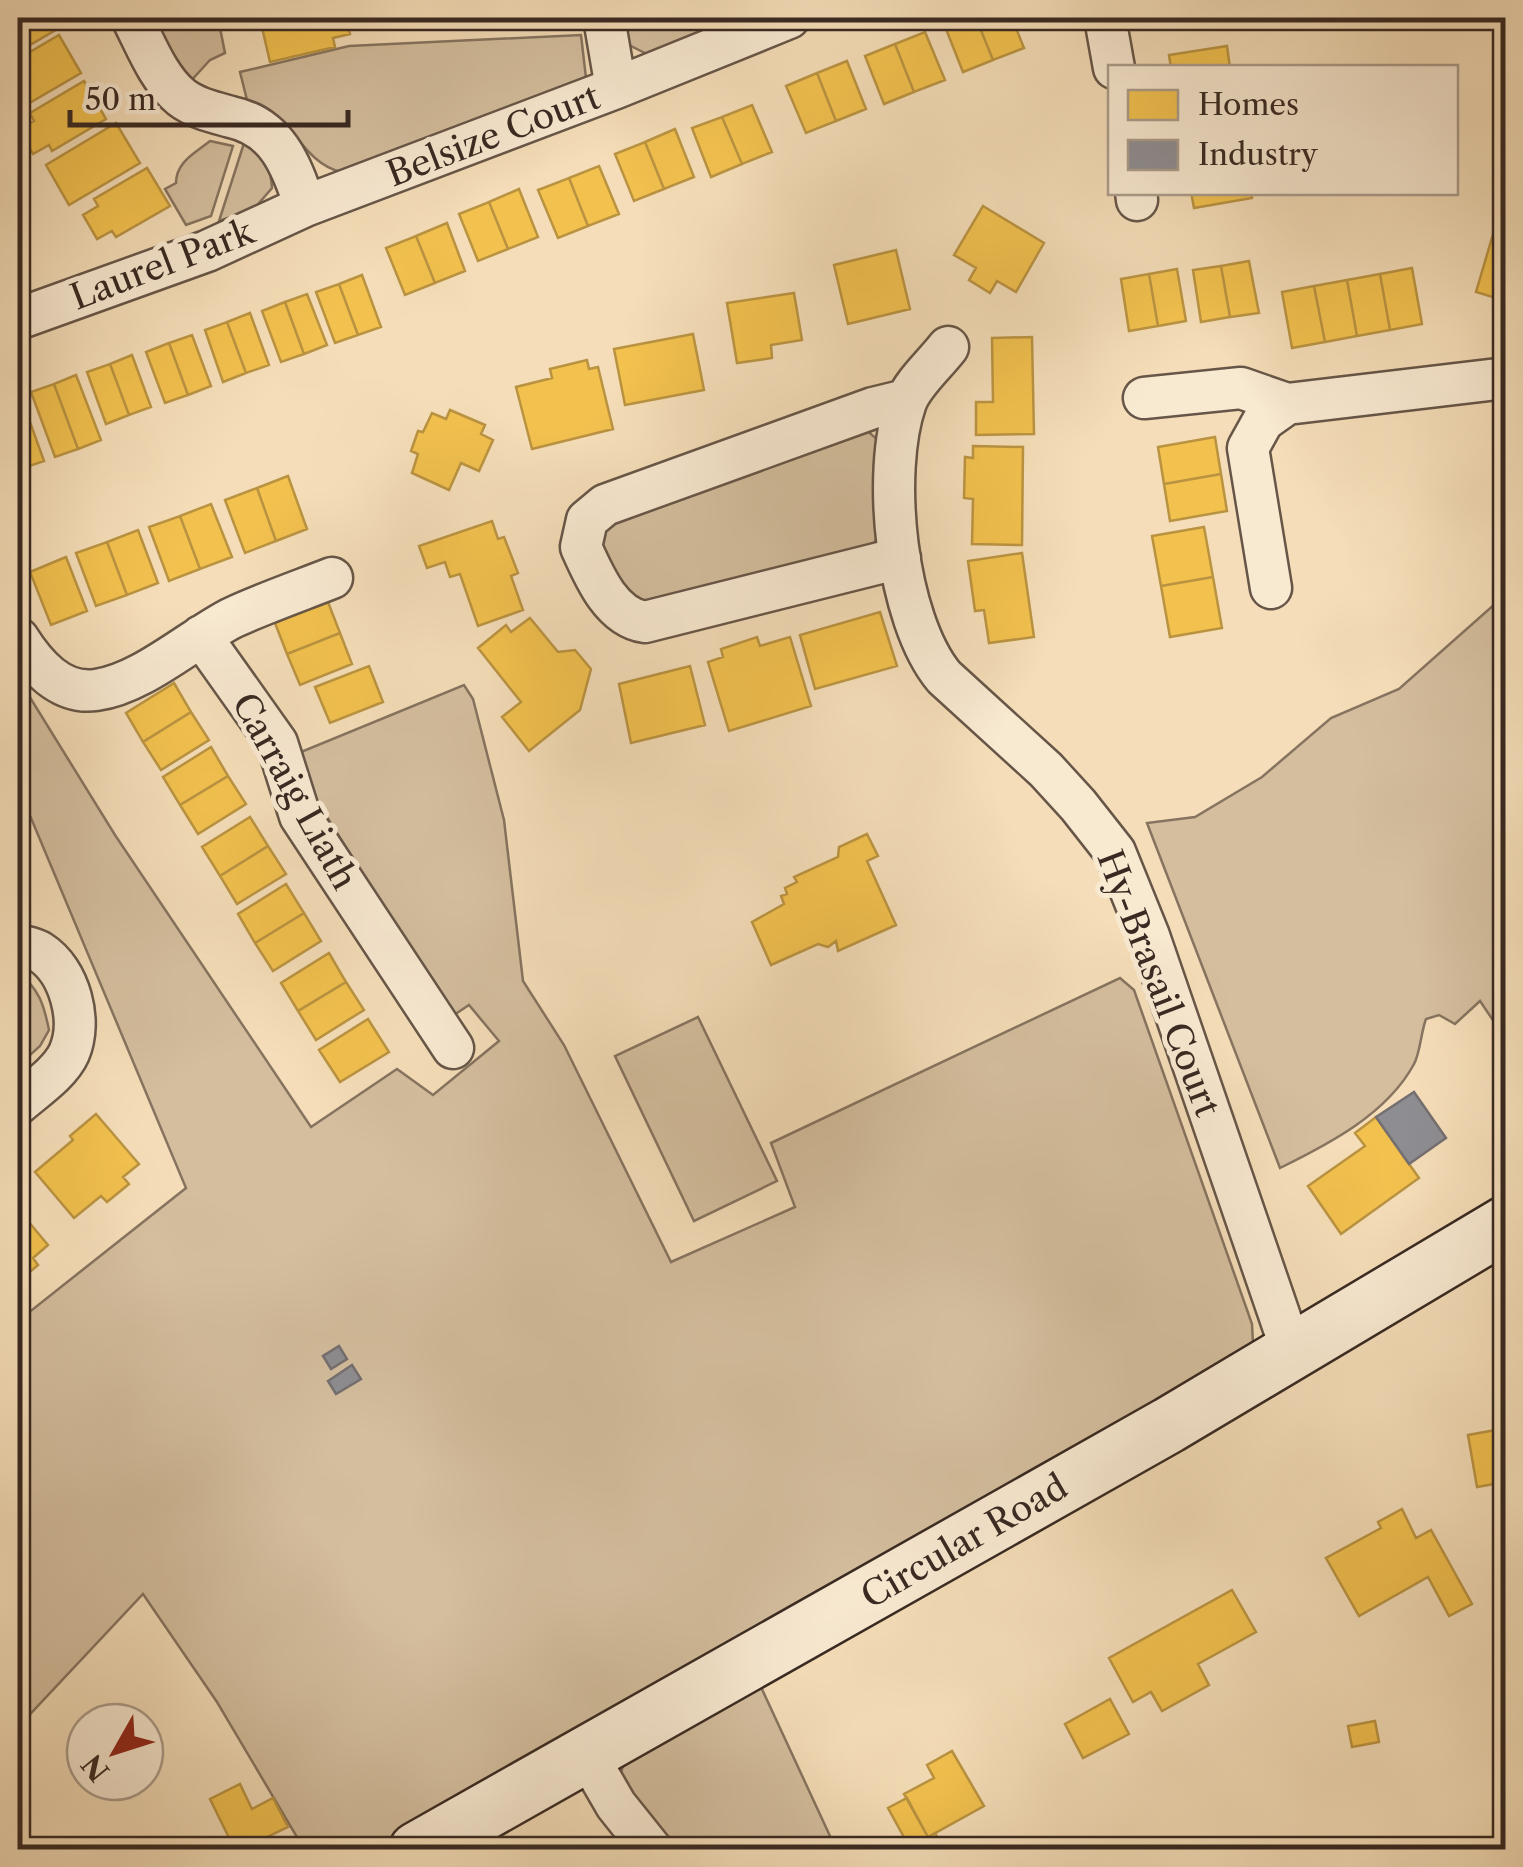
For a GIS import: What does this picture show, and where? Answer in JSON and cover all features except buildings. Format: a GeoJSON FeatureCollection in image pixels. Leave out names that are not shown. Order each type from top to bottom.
{"type":"FeatureCollection","features":[{"type":"Feature","properties":{"kind":"street"},"geometry":{"type":"LineString","coordinates":[[132,18],[177,94],[210,112],[259,126],[276,142],[293,169],[304,206]]}},
{"type":"Feature","properties":{"kind":"street","name":"Belsize Court"},"geometry":{"type":"LineString","coordinates":[[604,18],[616,88]]}},
{"type":"Feature","properties":{"kind":"street","name":"Belsize Court"},"geometry":{"type":"LineString","coordinates":[[370,182],[789,18]]}},
{"type":"Feature","properties":{"kind":"street"},"geometry":{"type":"LineString","coordinates":[[1105,18],[1113,65]]}},
{"type":"Feature","properties":{"kind":"street","name":"Laurel Park"},"geometry":{"type":"LineString","coordinates":[[18,319],[207,250],[304,206],[370,182]]}},
{"type":"Feature","properties":{"kind":"street"},"geometry":{"type":"LineString","coordinates":[[900,558],[645,622],[629,618],[613,605],[585,556],[581,539],[586,520],[604,505],[860,412],[906,400],[948,348]]}},
{"type":"Feature","properties":{"kind":"street"},"geometry":{"type":"LineString","coordinates":[[1271,588],[1248,448],[1262,420],[1287,404],[1506,378]]}},
{"type":"Feature","properties":{"kind":"street"},"geometry":{"type":"LineString","coordinates":[[1144,398],[1241,388],[1287,404]]}},
{"type":"Feature","properties":{"kind":"street","name":"Hy-Brasail Court"},"geometry":{"type":"LineString","coordinates":[[906,400],[897,467],[900,558],[914,624],[932,663],[982,716],[1046,770],[1115,852],[1292,1352]]}},
{"type":"Feature","properties":{"kind":"street"},"geometry":{"type":"LineString","coordinates":[[18,638],[39,668],[60,684],[96,690],[149,668],[233,618],[332,578]]}},
{"type":"Feature","properties":{"kind":"street","name":"Carraig Liath"},"geometry":{"type":"LineString","coordinates":[[202,636],[276,743],[300,816],[452,1048]]}},
{"type":"Feature","properties":{"kind":"street"},"geometry":{"type":"LineString","coordinates":[[18,945],[38,950],[58,968],[71,998],[74,1031],[68,1056],[18,1104]]}},
{"type":"Feature","properties":{"kind":"street","name":"Circular Road"},"geometry":{"type":"LineString","coordinates":[[417,1850],[1292,1352],[1506,1224]]}},
{"type":"Feature","properties":{"kind":"street"},"geometry":{"type":"LineString","coordinates":[[587,1755],[616,1805],[652,1850]]}},
{"type":"Feature","properties":{"kind":"shaded area"},"geometry":{"type":"Polygon","coordinates":[[[152,18],[218,18],[225,53],[210,60],[189,83],[152,18]]]}},
{"type":"Feature","properties":{"kind":"shaded area"},"geometry":{"type":"Polygon","coordinates":[[[619,18],[747,18],[651,56],[627,44],[619,18]]]}},
{"type":"Feature","properties":{"kind":"shaded area"},"geometry":{"type":"Polygon","coordinates":[[[581,35],[586,78],[579,84],[341,172],[315,158],[274,113],[247,100],[240,72],[349,46],[581,35]]]}},
{"type":"Feature","properties":{"kind":"shaded area"},"geometry":{"type":"Polygon","coordinates":[[[245,140],[265,160],[272,188],[253,210],[219,221],[245,140]]]}},
{"type":"Feature","properties":{"kind":"shaded area"},"geometry":{"type":"Polygon","coordinates":[[[210,141],[233,146],[211,216],[186,225],[165,189],[176,183],[179,169],[187,159],[210,141]]]}},
{"type":"Feature","properties":{"kind":"shaded area"},"geometry":{"type":"Polygon","coordinates":[[[865,429],[878,440],[881,533],[870,548],[650,606],[632,601],[598,552],[601,534],[610,522],[865,429]]]}},
{"type":"Feature","properties":{"kind":"shaded area"},"geometry":{"type":"Polygon","coordinates":[[[1505,595],[1505,1038],[1480,1001],[1455,1024],[1439,1015],[1426,1019],[1416,1060],[1389,1098],[1337,1138],[1280,1168],[1147,823],[1195,817],[1262,777],[1331,718],[1399,689],[1505,595]]]}},
{"type":"Feature","properties":{"kind":"shaded area"},"geometry":{"type":"Polygon","coordinates":[[[18,678],[115,835],[311,1127],[397,1069],[433,1095],[499,1041],[469,1005],[451,1017],[317,801],[301,752],[464,685],[473,699],[504,820],[523,981],[564,1045],[671,1262],[795,1207],[771,1143],[1120,978],[1134,990],[1252,1324],[1249,1355],[371,1849],[304,1849],[217,1702],[143,1594],[18,1727],[18,1321],[186,1188],[18,787],[18,678]]]}},
{"type":"Feature","properties":{"kind":"shaded area"},"geometry":{"type":"Polygon","coordinates":[[[18,973],[40,998],[49,1030],[40,1046],[18,1066],[18,973]]]}},
{"type":"Feature","properties":{"kind":"shaded area"},"geometry":{"type":"Polygon","coordinates":[[[698,1017],[777,1181],[694,1221],[615,1056],[698,1017]]]}},
{"type":"Feature","properties":{"kind":"shaded area"},"geometry":{"type":"Polygon","coordinates":[[[761,1687],[836,1849],[672,1849],[623,1787],[625,1759],[761,1687]]]}}]}
